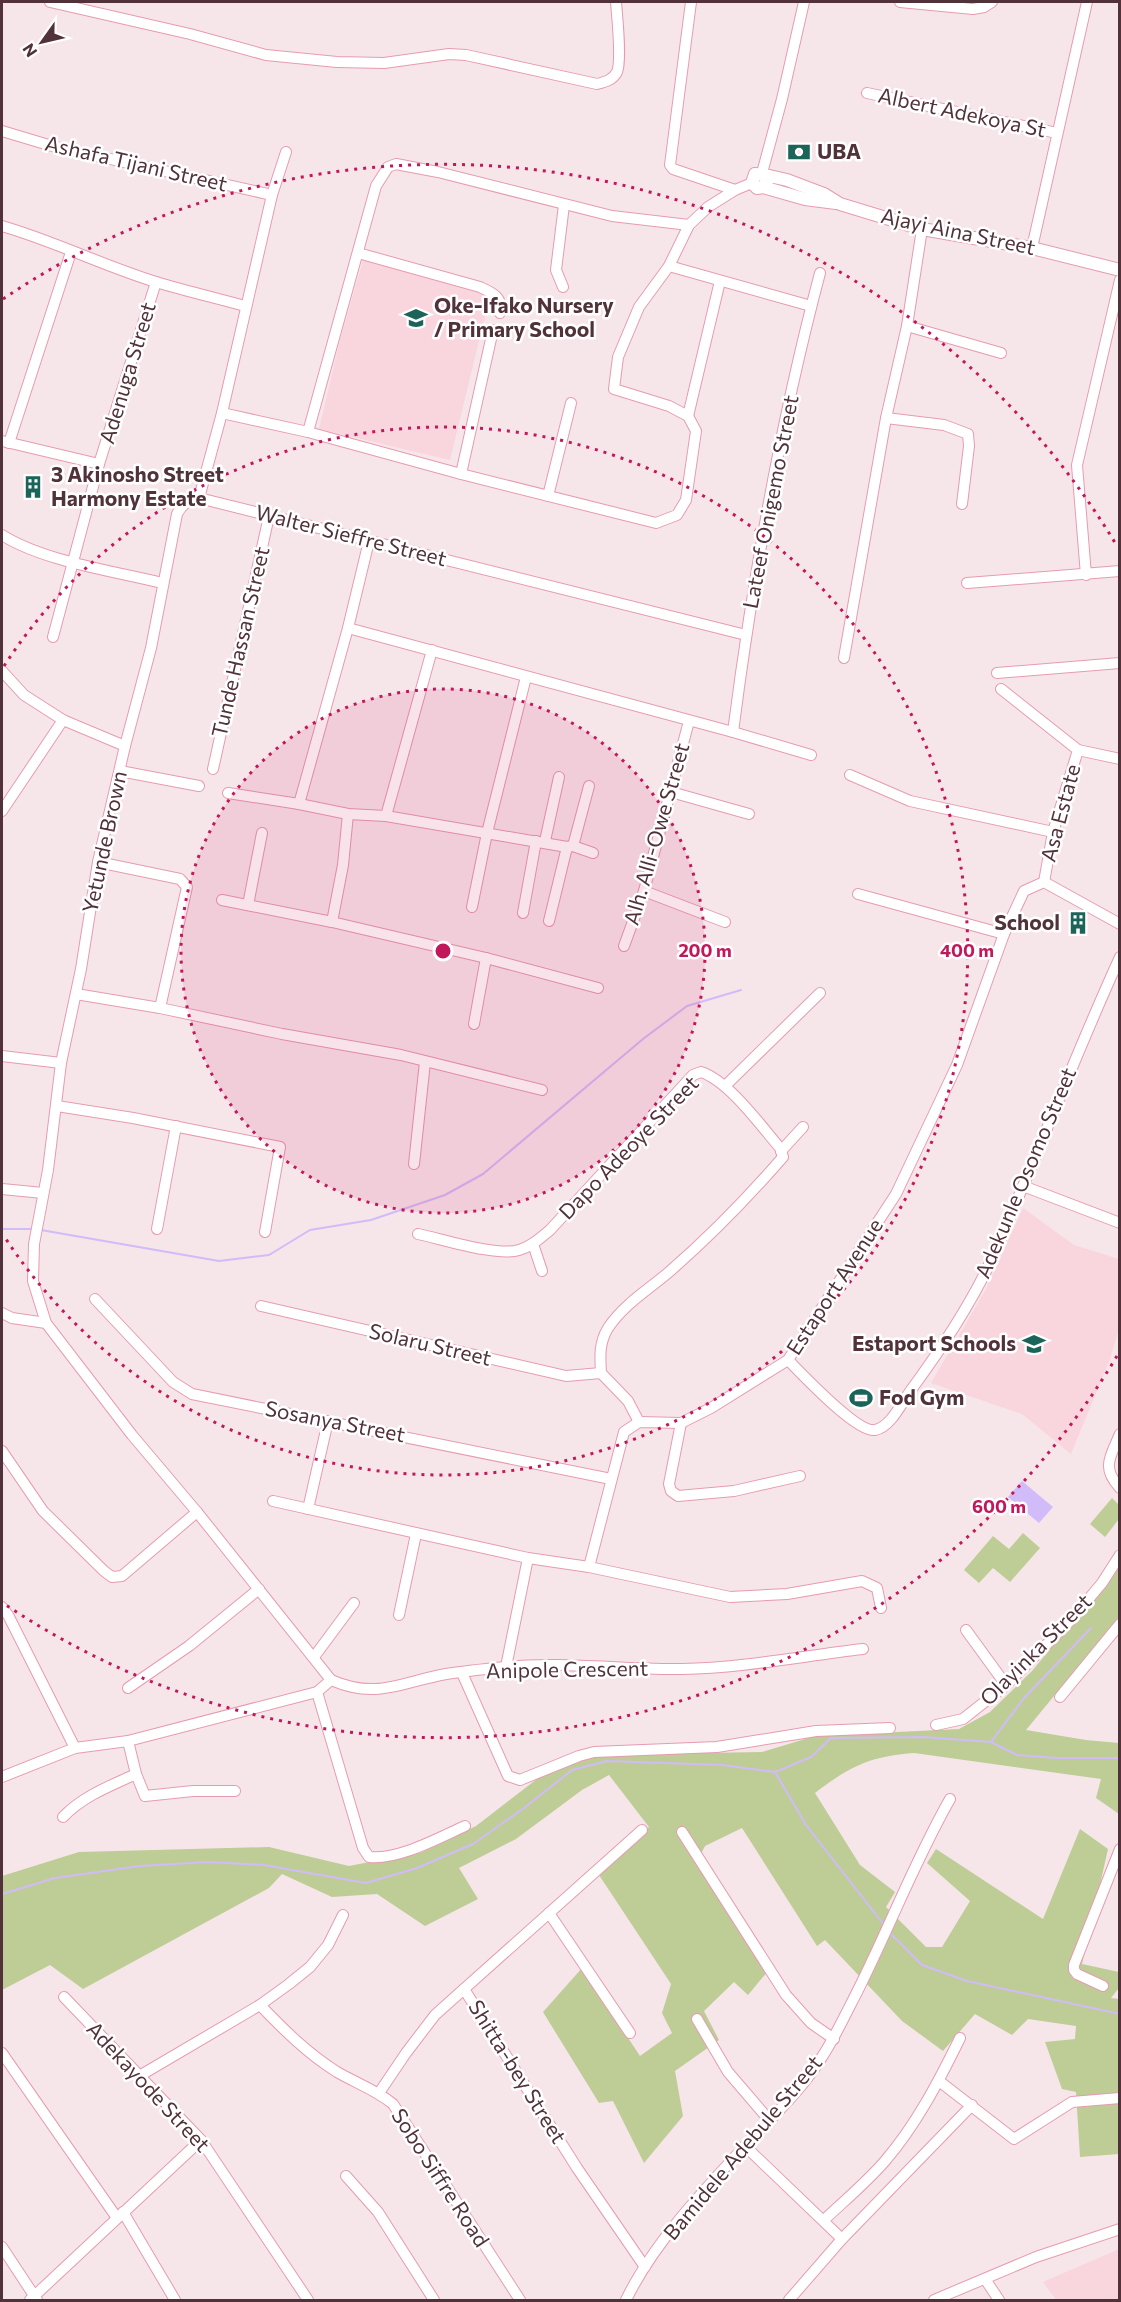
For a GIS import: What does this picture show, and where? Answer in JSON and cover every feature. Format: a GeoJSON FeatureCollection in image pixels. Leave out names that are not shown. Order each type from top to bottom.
{"type":"FeatureCollection","features":[{"type":"Feature","properties":{"kind":"street"},"geometry":{"type":"LineString","coordinates":[[57,2],[266,55],[337,62],[384,63],[430,56],[466,54],[597,84],[609,81],[617,72],[619,30],[616,2]]}},
{"type":"Feature","properties":{"kind":"street"},"geometry":{"type":"LineString","coordinates":[[691,2],[670,165],[673,169],[735,190]]}},
{"type":"Feature","properties":{"kind":"street"},"geometry":{"type":"LineString","coordinates":[[222,413],[308,432],[460,474],[656,523],[677,515],[686,500],[696,431],[688,416],[669,406],[614,389],[618,357],[639,307],[669,266],[689,225],[708,207],[735,190],[760,180],[782,99],[804,2]]}},
{"type":"Feature","properties":{"kind":"street"},"geometry":{"type":"LineString","coordinates":[[900,2],[973,9],[984,7],[992,2]]}},
{"type":"Feature","properties":{"kind":"street"},"geometry":{"type":"LineString","coordinates":[[1032,248],[1087,2]]}},
{"type":"Feature","properties":{"kind":"street","name":"Albert Adekoya St"},"geometry":{"type":"LineString","coordinates":[[867,93],[1057,133]]}},
{"type":"Feature","properties":{"kind":"street","name":"Ashafa Tijani Street"},"geometry":{"type":"LineString","coordinates":[[2,131],[52,146],[272,195]]}},
{"type":"Feature","properties":{"kind":"street"},"geometry":{"type":"LineString","coordinates":[[199,498],[222,413],[272,195],[286,152]]}},
{"type":"Feature","properties":{"kind":"street"},"geometry":{"type":"LineString","coordinates":[[308,432],[376,186],[388,167],[396,164],[438,172],[612,216],[689,225]]}},
{"type":"Feature","properties":{"kind":"street","name":"Ajayi Aina Street"},"geometry":{"type":"LineString","coordinates":[[760,180],[805,199],[840,204],[922,229],[1032,248],[1119,270]]}},
{"type":"Feature","properties":{"kind":"street"},"geometry":{"type":"LineString","coordinates":[[563,287],[556,270],[564,205]]}},
{"type":"Feature","properties":{"kind":"street"},"geometry":{"type":"LineString","coordinates":[[2,226],[32,234],[71,252],[156,282],[245,306]]}},
{"type":"Feature","properties":{"kind":"street"},"geometry":{"type":"LineString","coordinates":[[844,658],[886,418],[907,326],[922,229]]}},
{"type":"Feature","properties":{"kind":"street"},"geometry":{"type":"LineString","coordinates":[[71,252],[5,442],[99,464]]}},
{"type":"Feature","properties":{"kind":"street"},"geometry":{"type":"LineString","coordinates":[[358,253],[480,287],[496,294],[501,304],[500,313]]}},
{"type":"Feature","properties":{"kind":"street"},"geometry":{"type":"LineString","coordinates":[[669,266],[812,306]]}},
{"type":"Feature","properties":{"kind":"street","name":"Lateef Onigemo Street"},"geometry":{"type":"LineString","coordinates":[[733,732],[746,635],[774,469],[820,273]]}},
{"type":"Feature","properties":{"kind":"street"},"geometry":{"type":"LineString","coordinates":[[1086,575],[1079,513],[1077,465],[1119,280]]}},
{"type":"Feature","properties":{"kind":"street"},"geometry":{"type":"LineString","coordinates":[[688,416],[720,281]]}},
{"type":"Feature","properties":{"kind":"street","name":"Adenuga Street"},"geometry":{"type":"LineString","coordinates":[[52,637],[99,464],[156,282]]}},
{"type":"Feature","properties":{"kind":"street"},"geometry":{"type":"LineString","coordinates":[[907,326],[1001,353]]}},
{"type":"Feature","properties":{"kind":"street"},"geometry":{"type":"LineString","coordinates":[[460,474],[494,330]]}},
{"type":"Feature","properties":{"kind":"street"},"geometry":{"type":"LineString","coordinates":[[548,496],[571,403]]}},
{"type":"Feature","properties":{"kind":"street"},"geometry":{"type":"LineString","coordinates":[[886,418],[944,425],[968,434],[969,446],[962,504]]}},
{"type":"Feature","properties":{"kind":"street","name":"Walter Sieffre Street"},"geometry":{"type":"LineString","coordinates":[[199,498],[746,635]]}},
{"type":"Feature","properties":{"kind":"street","name":"Yetunde Brown"},"geometry":{"type":"LineString","coordinates":[[46,1323],[33,1281],[34,1244],[57,1106],[61,1063],[76,994],[98,862],[151,648],[177,514],[181,506],[199,498]]}},
{"type":"Feature","properties":{"kind":"street","name":"Tunde Hassan Street"},"geometry":{"type":"LineString","coordinates":[[213,769],[269,516]]}},
{"type":"Feature","properties":{"kind":"street"},"geometry":{"type":"LineString","coordinates":[[2,535],[18,545],[162,583]]}},
{"type":"Feature","properties":{"kind":"street"},"geometry":{"type":"LineString","coordinates":[[299,804],[348,628],[369,541]]}},
{"type":"Feature","properties":{"kind":"street"},"geometry":{"type":"LineString","coordinates":[[967,583],[1119,571]]}},
{"type":"Feature","properties":{"kind":"street"},"geometry":{"type":"LineString","coordinates":[[348,628],[811,755]]}},
{"type":"Feature","properties":{"kind":"street"},"geometry":{"type":"LineString","coordinates":[[386,816],[432,650]]}},
{"type":"Feature","properties":{"kind":"street"},"geometry":{"type":"LineString","coordinates":[[997,673],[1119,663]]}},
{"type":"Feature","properties":{"kind":"street"},"geometry":{"type":"LineString","coordinates":[[2,671],[24,695],[63,720],[125,746]]}},
{"type":"Feature","properties":{"kind":"street"},"geometry":{"type":"LineString","coordinates":[[472,907],[487,833],[526,676]]}},
{"type":"Feature","properties":{"kind":"street"},"geometry":{"type":"LineString","coordinates":[[1001,689],[1078,750]]}},
{"type":"Feature","properties":{"kind":"street"},"geometry":{"type":"LineString","coordinates":[[2,811],[63,720]]}},
{"type":"Feature","properties":{"kind":"street","name":"Alh. Alli-Owe Street"},"geometry":{"type":"LineString","coordinates":[[624,946],[644,891],[689,721]]}},
{"type":"Feature","properties":{"kind":"street","name":"Asa Estate"},"geometry":{"type":"LineString","coordinates":[[1044,882],[1053,832],[1078,750],[1119,759]]}},
{"type":"Feature","properties":{"kind":"street"},"geometry":{"type":"LineString","coordinates":[[120,771],[199,786]]}},
{"type":"Feature","properties":{"kind":"street"},"geometry":{"type":"LineString","coordinates":[[850,775],[910,801],[1053,832]]}},
{"type":"Feature","properties":{"kind":"street"},"geometry":{"type":"LineString","coordinates":[[523,913],[559,777]]}},
{"type":"Feature","properties":{"kind":"street"},"geometry":{"type":"LineString","coordinates":[[549,921],[589,786]]}},
{"type":"Feature","properties":{"kind":"street"},"geometry":{"type":"LineString","coordinates":[[671,792],[749,814]]}},
{"type":"Feature","properties":{"kind":"street"},"geometry":{"type":"LineString","coordinates":[[228,793],[348,814],[386,816],[541,841],[593,852]]}},
{"type":"Feature","properties":{"kind":"street"},"geometry":{"type":"LineString","coordinates":[[332,922],[343,864],[348,814]]}},
{"type":"Feature","properties":{"kind":"street"},"geometry":{"type":"LineString","coordinates":[[248,905],[262,833]]}},
{"type":"Feature","properties":{"kind":"street"},"geometry":{"type":"LineString","coordinates":[[98,862],[180,879],[187,887],[160,1008]]}},
{"type":"Feature","properties":{"kind":"street"},"geometry":{"type":"LineString","coordinates":[[1044,882],[1119,924]]}},
{"type":"Feature","properties":{"kind":"street","name":"Estaport Avenue"},"geometry":{"type":"LineString","coordinates":[[639,1422],[681,1423],[711,1408],[788,1360],[896,1194],[957,1065],[1004,934],[1024,891],[1044,882]]}},
{"type":"Feature","properties":{"kind":"street"},"geometry":{"type":"LineString","coordinates":[[644,891],[725,922]]}},
{"type":"Feature","properties":{"kind":"street"},"geometry":{"type":"LineString","coordinates":[[858,894],[1004,934]]}},
{"type":"Feature","properties":{"kind":"street"},"geometry":{"type":"LineString","coordinates":[[222,900],[332,922],[486,958],[598,988]]}},
{"type":"Feature","properties":{"kind":"street","name":"Adekunle Osomo Street"},"geometry":{"type":"LineString","coordinates":[[788,1360],[825,1397],[863,1428],[873,1431],[883,1427],[926,1369],[982,1279],[1005,1231],[1086,1031],[1119,957]]}},
{"type":"Feature","properties":{"kind":"street"},"geometry":{"type":"LineString","coordinates":[[474,1024],[486,958]]}},
{"type":"Feature","properties":{"kind":"street"},"geometry":{"type":"LineString","coordinates":[[725,1086],[820,993]]}},
{"type":"Feature","properties":{"kind":"street"},"geometry":{"type":"LineString","coordinates":[[76,994],[160,1008],[425,1062],[542,1090]]}},
{"type":"Feature","properties":{"kind":"street"},"geometry":{"type":"LineString","coordinates":[[2,1056],[61,1063]]}},
{"type":"Feature","properties":{"kind":"street"},"geometry":{"type":"LineString","coordinates":[[414,1164],[425,1062]]}},
{"type":"Feature","properties":{"kind":"street","name":"Dapo Adeoye Street"},"geometry":{"type":"LineString","coordinates":[[418,1234],[493,1251],[516,1251],[533,1244],[550,1230],[693,1075],[701,1072],[710,1075],[725,1086],[781,1151]]}},
{"type":"Feature","properties":{"kind":"street"},"geometry":{"type":"LineString","coordinates":[[57,1106],[176,1126],[280,1148],[279,1166],[266,1232]]}},
{"type":"Feature","properties":{"kind":"street"},"geometry":{"type":"LineString","coordinates":[[157,1229],[176,1126]]}},
{"type":"Feature","properties":{"kind":"street"},"geometry":{"type":"LineString","coordinates":[[589,1568],[624,1432],[639,1422],[628,1401],[601,1372],[600,1347],[608,1329],[624,1308],[669,1272],[701,1242],[776,1164],[783,1156],[781,1151],[803,1127]]}},
{"type":"Feature","properties":{"kind":"street"},"geometry":{"type":"LineString","coordinates":[[1023,1186],[1119,1223]]}},
{"type":"Feature","properties":{"kind":"street"},"geometry":{"type":"LineString","coordinates":[[2,1189],[42,1197]]}},
{"type":"Feature","properties":{"kind":"street"},"geometry":{"type":"LineString","coordinates":[[533,1244],[542,1271]]}},
{"type":"Feature","properties":{"kind":"street","name":"Sosanya Street"},"geometry":{"type":"LineString","coordinates":[[95,1299],[173,1382],[192,1394],[611,1479]]}},
{"type":"Feature","properties":{"kind":"street","name":"Solaru Street"},"geometry":{"type":"LineString","coordinates":[[261,1306],[566,1376],[601,1372]]}},
{"type":"Feature","properties":{"kind":"street"},"geometry":{"type":"LineString","coordinates":[[2,1312],[12,1318],[46,1323],[132,1435],[259,1588],[331,1680],[317,1692],[128,1741],[75,1748],[2,1777]]}},
{"type":"Feature","properties":{"kind":"street"},"geometry":{"type":"LineString","coordinates":[[308,1509],[328,1420]]}},
{"type":"Feature","properties":{"kind":"street"},"geometry":{"type":"LineString","coordinates":[[681,1423],[669,1484],[671,1491],[678,1496],[734,1491],[800,1476]]}},
{"type":"Feature","properties":{"kind":"street"},"geometry":{"type":"LineString","coordinates":[[1119,1434],[1107,1464],[1110,1478],[1119,1488]]}},
{"type":"Feature","properties":{"kind":"street"},"geometry":{"type":"LineString","coordinates":[[2,1451],[43,1511],[112,1577],[122,1576],[197,1512]]}},
{"type":"Feature","properties":{"kind":"street"},"geometry":{"type":"LineString","coordinates":[[273,1501],[528,1558],[730,1597],[787,1594],[862,1581],[877,1588],[881,1608]]}},
{"type":"Feature","properties":{"kind":"street"},"geometry":{"type":"LineString","coordinates":[[399,1615],[416,1534]]}},
{"type":"Feature","properties":{"kind":"street","name":"Olayinka Street"},"geometry":{"type":"LineString","coordinates":[[936,1725],[963,1719],[1006,1685],[1070,1621],[1102,1583],[1119,1555]]}},
{"type":"Feature","properties":{"kind":"street"},"geometry":{"type":"LineString","coordinates":[[506,1667],[528,1558]]}},
{"type":"Feature","properties":{"kind":"street"},"geometry":{"type":"LineString","coordinates":[[128,1688],[189,1646],[259,1588]]}},
{"type":"Feature","properties":{"kind":"street"},"geometry":{"type":"LineString","coordinates":[[314,1657],[354,1604]]}},
{"type":"Feature","properties":{"kind":"street"},"geometry":{"type":"LineString","coordinates":[[2,1607],[75,1748]]}},
{"type":"Feature","properties":{"kind":"street"},"geometry":{"type":"LineString","coordinates":[[1060,1698],[1119,1624]]}},
{"type":"Feature","properties":{"kind":"street"},"geometry":{"type":"LineString","coordinates":[[966,1630],[1006,1685]]}},
{"type":"Feature","properties":{"kind":"street","name":"Anipole Crescent"},"geometry":{"type":"LineString","coordinates":[[331,1680],[351,1689],[382,1690],[447,1674],[506,1667],[680,1669],[739,1666],[863,1649]]}},
{"type":"Feature","properties":{"kind":"street"},"geometry":{"type":"LineString","coordinates":[[462,1673],[508,1776],[520,1780],[559,1763],[594,1752],[717,1748],[816,1731],[890,1728]]}},
{"type":"Feature","properties":{"kind":"street"},"geometry":{"type":"LineString","coordinates":[[317,1692],[363,1848],[369,1857],[379,1858],[420,1846],[465,1826]]}},
{"type":"Feature","properties":{"kind":"street"},"geometry":{"type":"LineString","coordinates":[[128,1741],[136,1774],[145,1796],[194,1791],[235,1791]]}},
{"type":"Feature","properties":{"kind":"street"},"geometry":{"type":"LineString","coordinates":[[63,1817],[74,1805],[90,1795],[136,1774]]}},
{"type":"Feature","properties":{"kind":"street","name":"Bamidele Adebule Street"},"geometry":{"type":"LineString","coordinates":[[626,2301],[645,2267],[684,2214],[807,2080],[834,2039],[876,1955],[926,1840],[950,1799]]}},
{"type":"Feature","properties":{"kind":"street"},"geometry":{"type":"LineString","coordinates":[[464,1989],[642,1830]]}},
{"type":"Feature","properties":{"kind":"street"},"geometry":{"type":"LineString","coordinates":[[682,1832],[786,1995],[811,2023],[834,2039]]}},
{"type":"Feature","properties":{"kind":"street"},"geometry":{"type":"LineString","coordinates":[[1104,1986],[1077,1974],[1074,1965],[1119,1849]]}},
{"type":"Feature","properties":{"kind":"street"},"geometry":{"type":"LineString","coordinates":[[549,1912],[630,2033]]}},
{"type":"Feature","properties":{"kind":"street"},"geometry":{"type":"LineString","coordinates":[[141,2075],[260,2005],[310,1966],[328,1945],[343,1915]]}},
{"type":"Feature","properties":{"kind":"street","name":"Shitta-bey Street"},"geometry":{"type":"LineString","coordinates":[[379,2093],[435,2015],[464,1989],[578,2168],[645,2267]]}},
{"type":"Feature","properties":{"kind":"street","name":"Adekayode Street"},"geometry":{"type":"LineString","coordinates":[[64,1997],[201,2140],[308,2301]]}},
{"type":"Feature","properties":{"kind":"street","name":"Sobo Siffre Road"},"geometry":{"type":"LineString","coordinates":[[260,2005],[297,2043],[315,2057],[379,2093],[393,2104],[520,2301]]}},
{"type":"Feature","properties":{"kind":"street"},"geometry":{"type":"LineString","coordinates":[[697,2019],[728,2072],[770,2121]]}},
{"type":"Feature","properties":{"kind":"street"},"geometry":{"type":"LineString","coordinates":[[824,2220],[884,2162],[900,2141],[939,2081],[960,2038]]}},
{"type":"Feature","properties":{"kind":"street"},"geometry":{"type":"LineString","coordinates":[[2,2053],[120,2215],[175,2301]]}},
{"type":"Feature","properties":{"kind":"street"},"geometry":{"type":"LineString","coordinates":[[939,2081],[1014,2139],[1072,2102],[1119,2098]]}},
{"type":"Feature","properties":{"kind":"street"},"geometry":{"type":"LineString","coordinates":[[789,2301],[842,2239],[972,2105]]}},
{"type":"Feature","properties":{"kind":"street"},"geometry":{"type":"LineString","coordinates":[[2,2247],[34,2299],[201,2140]]}},
{"type":"Feature","properties":{"kind":"street"},"geometry":{"type":"LineString","coordinates":[[745,2146],[842,2239]]}},
{"type":"Feature","properties":{"kind":"street"},"geometry":{"type":"LineString","coordinates":[[346,2176],[378,2212],[434,2301]]}},
{"type":"Feature","properties":{"kind":"street"},"geometry":{"type":"LineString","coordinates":[[934,2301],[1036,2257],[1119,2229]]}},
{"type":"Feature","properties":{"kind":"street"},"geometry":{"type":"LineString","coordinates":[[985,2279],[999,2301]]}},
{"type":"Feature","properties":{"kind":"shaded area"},"geometry":{"type":"Polygon","coordinates":[[[363,260],[490,296],[450,460],[319,429],[340,340],[363,260]]]}},
{"type":"Feature","properties":{"kind":"shaded area","name":"Estaport Schools"},"geometry":{"type":"Polygon","coordinates":[[[1023,1208],[1074,1245],[1119,1259],[1119,1329],[1110,1359],[1071,1454],[1022,1414],[931,1383],[986,1289],[1023,1208]]]}},
{"type":"Feature","properties":{"kind":"shaded area"},"geometry":{"type":"Polygon","coordinates":[[[1022,1481],[1053,1507],[1039,1523],[1008,1497],[1022,1481]]]}},
{"type":"Feature","properties":{"kind":"shaded area"},"geometry":{"type":"Polygon","coordinates":[[[1119,2249],[1119,2300],[1056,2300],[1043,2282],[1119,2249]]]}},
{"type":"Feature","properties":{"kind":"green space"},"geometry":{"type":"Polygon","coordinates":[[[1112,1498],[1119,1505],[1119,1519],[1105,1537],[1090,1524],[1112,1498]]]}},
{"type":"Feature","properties":{"kind":"green space"},"geometry":{"type":"Polygon","coordinates":[[[1023,1533],[1040,1548],[1010,1582],[993,1568],[979,1583],[964,1570],[993,1536],[1009,1549],[1023,1533]]]}},
{"type":"Feature","properties":{"kind":"green space"},"geometry":{"type":"Polygon","coordinates":[[[1119,1567],[1119,1617],[1026,1730],[1119,1743],[1119,1814],[1096,1798],[1101,1779],[914,1753],[885,1757],[861,1764],[815,1793],[860,1865],[895,1892],[886,1907],[926,1947],[942,1947],[970,1901],[927,1863],[936,1849],[1043,1919],[1080,1829],[1108,1849],[1082,1964],[1119,1972],[1119,1988],[1111,1998],[1119,1999],[1119,2154],[1080,2157],[1076,2092],[1062,2089],[1045,2042],[1075,2039],[1076,2026],[1028,2019],[1012,2035],[975,2014],[943,2051],[902,2021],[825,1940],[817,1946],[742,1828],[705,1846],[697,1862],[768,1971],[748,1995],[734,1982],[704,2011],[719,2040],[675,2071],[683,2116],[644,2163],[613,2101],[599,2103],[543,2012],[582,1968],[640,2056],[672,2033],[662,2013],[671,1984],[599,1875],[649,1827],[609,1775],[582,1790],[516,1839],[459,1868],[478,1899],[425,1926],[377,1894],[332,1897],[282,1874],[269,1888],[83,1989],[50,1965],[2,1990],[2,1876],[79,1852],[269,1847],[349,1866],[422,1852],[476,1826],[550,1769],[586,1755],[762,1752],[815,1736],[959,1729],[990,1712],[1032,1671],[1119,1567]]]}},
{"type":"Feature","properties":{"kind":"waterway"},"geometry":{"type":"LineString","coordinates":[[41,1230],[219,1261],[269,1255],[310,1230],[371,1220],[445,1195],[483,1174],[643,1039],[687,1006],[741,990]]}},
{"type":"Feature","properties":{"kind":"waterway"},"geometry":{"type":"LineString","coordinates":[[2,1229],[32,1229]]}},
{"type":"Feature","properties":{"kind":"waterway"},"geometry":{"type":"LineString","coordinates":[[991,1742],[1024,1698],[1091,1628]]}},
{"type":"Feature","properties":{"kind":"waterway"},"geometry":{"type":"LineString","coordinates":[[2,1894],[55,1878],[140,1866],[208,1862],[264,1865],[366,1883],[417,1868],[473,1844],[572,1770],[607,1761],[722,1765],[775,1772],[811,1757],[831,1738],[923,1737],[991,1742],[1017,1755],[1057,1758],[1120,1758]]}},
{"type":"Feature","properties":{"kind":"waterway"},"geometry":{"type":"LineString","coordinates":[[775,1772],[806,1825],[885,1926]]}},
{"type":"Feature","properties":{"kind":"waterway"},"geometry":{"type":"LineString","coordinates":[[890,1933],[922,1965],[967,1981],[1120,2014]]}},
{"type":"Feature","properties":{"kind":"place","name":"UBA"},"geometry":{"type":"Point","coordinates":[799,152]}},
{"type":"Feature","properties":{"kind":"place","name":"Oke-Ifako Nursery / Primary School"},"geometry":{"type":"Point","coordinates":[416,318]}},
{"type":"Feature","properties":{"kind":"place","name":"3 Akinosho Street Harmony Estate"},"geometry":{"type":"Point","coordinates":[33,487]}},
{"type":"Feature","properties":{"kind":"place","name":"School"},"geometry":{"type":"Point","coordinates":[1078,923]}},
{"type":"Feature","properties":{"kind":"place","name":"Estaport Schools"},"geometry":{"type":"Point","coordinates":[1034,1344]}},
{"type":"Feature","properties":{"kind":"place","name":"Fod Gym"},"geometry":{"type":"Point","coordinates":[861,1398]}}]}
